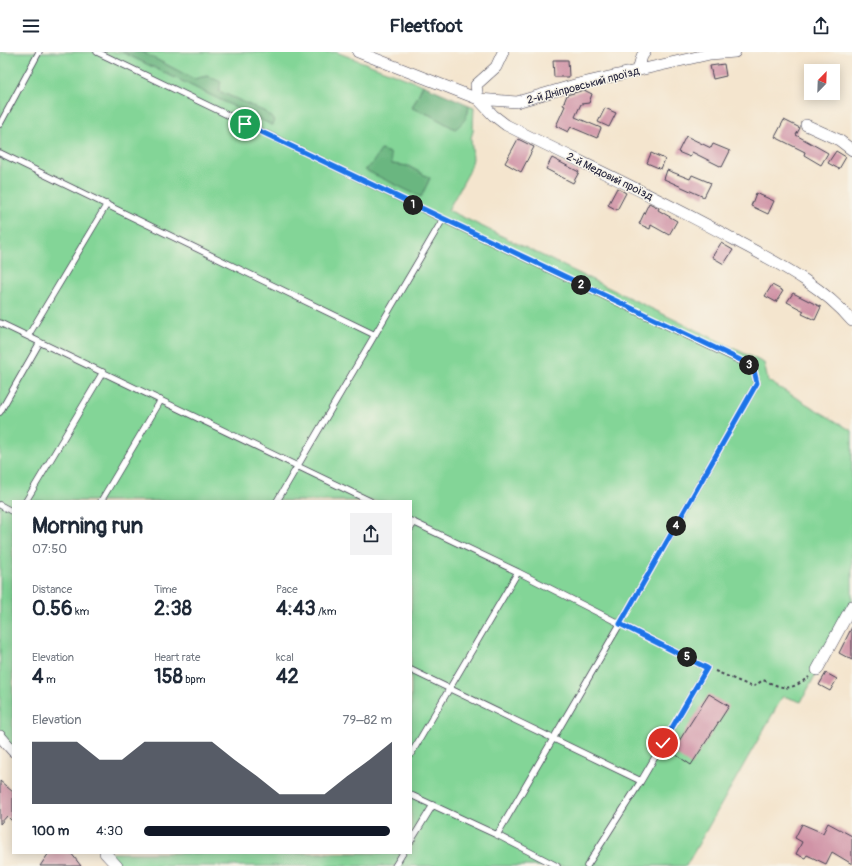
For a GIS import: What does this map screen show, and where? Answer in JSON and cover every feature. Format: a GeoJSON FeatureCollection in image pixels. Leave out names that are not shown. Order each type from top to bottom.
{"type":"FeatureCollection","features":[{"type":"Feature","properties":{"kind":"street","name":"2-й Медовий проїзд"},"geometry":{"type":"LineString","coordinates":[[358,52],[478,99],[493,115],[506,125],[694,217],[780,264],[822,292],[841,308],[852,321]]}},
{"type":"Feature","properties":{"kind":"street"},"geometry":{"type":"LineString","coordinates":[[478,99],[476,85],[496,67],[503,52]]}},
{"type":"Feature","properties":{"kind":"street"},"geometry":{"type":"LineString","coordinates":[[638,70],[642,56],[645,52]]}},
{"type":"Feature","properties":{"kind":"street","name":"2-й Дніпровський проїзд"},"geometry":{"type":"LineString","coordinates":[[478,99],[517,102],[578,84],[638,70],[710,54],[735,52]]}},
{"type":"Feature","properties":{"kind":"street"},"geometry":{"type":"LineString","coordinates":[[806,125],[839,140],[852,150]]}},
{"type":"Feature","properties":{"kind":"street"},"geometry":{"type":"LineString","coordinates":[[817,670],[852,606]]}},
{"type":"Feature","properties":{"kind":"street"},"geometry":{"type":"LineString","coordinates":[[0,736],[12,750]]}},
{"type":"Feature","properties":{"kind":"street"},"geometry":{"type":"LineString","coordinates":[[106,854],[116,866]]}},
{"type":"Feature","properties":{"kind":"lane"},"geometry":{"type":"LineString","coordinates":[[0,124],[40,52]]}},
{"type":"Feature","properties":{"kind":"lane"},"geometry":{"type":"LineString","coordinates":[[96,52],[753,366],[757,383],[497,836]]}},
{"type":"Feature","properties":{"kind":"lane"},"geometry":{"type":"LineString","coordinates":[[0,153],[375,335]]}},
{"type":"Feature","properties":{"kind":"lane"},"geometry":{"type":"LineString","coordinates":[[28,336],[107,204]]}},
{"type":"Feature","properties":{"kind":"lane"},"geometry":{"type":"LineString","coordinates":[[278,500],[443,219]]}},
{"type":"Feature","properties":{"kind":"lane"},"geometry":{"type":"LineString","coordinates":[[0,323],[368,500]]}},
{"type":"Feature","properties":{"kind":"lane"},"geometry":{"type":"LineString","coordinates":[[0,412],[40,342]]}},
{"type":"Feature","properties":{"kind":"lane"},"geometry":{"type":"LineString","coordinates":[[27,500],[103,372]]}},
{"type":"Feature","properties":{"kind":"lane"},"geometry":{"type":"LineString","coordinates":[[102,500],[161,400]]}},
{"type":"Feature","properties":{"kind":"lane"},"geometry":{"type":"LineString","coordinates":[[0,505],[12,511]]}},
{"type":"Feature","properties":{"kind":"lane"},"geometry":{"type":"LineString","coordinates":[[412,524],[518,572],[707,668],[641,781],[586,866]]}},
{"type":"Feature","properties":{"kind":"lane"},"geometry":{"type":"LineString","coordinates":[[412,752],[518,572]]}},
{"type":"Feature","properties":{"kind":"lane"},"geometry":{"type":"LineString","coordinates":[[412,670],[641,781]]}},
{"type":"Feature","properties":{"kind":"lane"},"geometry":{"type":"LineString","coordinates":[[412,795],[557,866]]}},
{"type":"Feature","properties":{"kind":"lane"},"geometry":{"type":"LineString","coordinates":[[412,839],[433,805]]}},
{"type":"Feature","properties":{"kind":"lane"},"geometry":{"type":"LineString","coordinates":[[395,866],[403,854]]}},
{"type":"Feature","properties":{"kind":"path"},"geometry":{"type":"LineString","coordinates":[[707,668],[753,687],[763,680],[784,688],[796,686],[817,670]]}},
{"type":"Feature","properties":{"kind":"green space"},"geometry":{"type":"Polygon","coordinates":[[[0,52],[122,52],[272,125],[265,112],[219,91],[207,76],[194,79],[142,52],[336,52],[423,85],[412,108],[430,115],[455,129],[468,113],[469,105],[474,107],[473,131],[471,138],[473,159],[469,172],[448,210],[764,363],[768,381],[852,431],[852,606],[801,702],[783,696],[686,866],[117,866],[106,854],[412,854],[412,500],[12,500],[12,750],[0,736],[0,52]],[[392,164],[371,165],[366,170],[421,197],[430,178],[408,166],[392,164]]]}},
{"type":"Feature","properties":{"kind":"green space"},"geometry":{"type":"Polygon","coordinates":[[[122,52],[142,52],[194,79],[207,76],[221,82],[219,91],[265,112],[274,120],[272,125],[122,52]]]}},
{"type":"Feature","properties":{"kind":"green space"},"geometry":{"type":"Polygon","coordinates":[[[423,85],[469,105],[467,116],[461,124],[455,129],[430,115],[412,108],[423,85]]]}},
{"type":"Feature","properties":{"kind":"green space"},"geometry":{"type":"Polygon","coordinates":[[[381,150],[390,153],[392,164],[408,166],[430,178],[421,197],[365,170],[371,165],[381,150]]]}},
{"type":"Feature","properties":{"kind":"building"},"geometry":{"type":"Polygon","coordinates":[[[553,60],[568,60],[569,77],[554,77],[553,60]]]}},
{"type":"Feature","properties":{"kind":"building"},"geometry":{"type":"Polygon","coordinates":[[[724,64],[726,76],[713,79],[710,66],[724,64]]]}},
{"type":"Feature","properties":{"kind":"building"},"geometry":{"type":"Polygon","coordinates":[[[584,90],[592,94],[589,103],[581,104],[575,117],[601,128],[597,138],[571,127],[568,132],[556,126],[565,106],[563,105],[567,95],[584,90]]]}},
{"type":"Feature","properties":{"kind":"building"},"geometry":{"type":"Polygon","coordinates":[[[605,108],[616,113],[609,127],[598,122],[605,108]]]}},
{"type":"Feature","properties":{"kind":"building"},"geometry":{"type":"Polygon","coordinates":[[[784,120],[800,128],[796,135],[828,153],[821,165],[804,155],[805,152],[775,137],[784,120]]]}},
{"type":"Feature","properties":{"kind":"building"},"geometry":{"type":"Polygon","coordinates":[[[686,136],[711,148],[713,144],[730,151],[722,167],[692,152],[690,157],[678,152],[686,136]]]}},
{"type":"Feature","properties":{"kind":"building"},"geometry":{"type":"Polygon","coordinates":[[[518,139],[534,147],[521,172],[505,163],[518,139]]]}},
{"type":"Feature","properties":{"kind":"building"},"geometry":{"type":"Polygon","coordinates":[[[836,151],[846,157],[839,169],[828,163],[836,151]]]}},
{"type":"Feature","properties":{"kind":"building"},"geometry":{"type":"Polygon","coordinates":[[[651,153],[665,159],[661,169],[647,163],[651,153]]]}},
{"type":"Feature","properties":{"kind":"building"},"geometry":{"type":"Polygon","coordinates":[[[552,158],[579,172],[573,183],[546,169],[552,158]]]}},
{"type":"Feature","properties":{"kind":"building"},"geometry":{"type":"Polygon","coordinates":[[[667,170],[690,179],[692,175],[711,183],[704,197],[664,179],[667,170]]]}},
{"type":"Feature","properties":{"kind":"building"},"geometry":{"type":"Polygon","coordinates":[[[617,188],[626,193],[617,210],[608,205],[617,188]]]}},
{"type":"Feature","properties":{"kind":"building"},"geometry":{"type":"Polygon","coordinates":[[[756,193],[774,201],[768,214],[751,206],[756,193]]]}},
{"type":"Feature","properties":{"kind":"building"},"geometry":{"type":"Polygon","coordinates":[[[649,203],[659,208],[658,210],[677,221],[669,235],[651,225],[650,229],[639,224],[649,203]]]}},
{"type":"Feature","properties":{"kind":"building"},"geometry":{"type":"Polygon","coordinates":[[[721,243],[733,250],[724,264],[712,257],[721,243]]]}},
{"type":"Feature","properties":{"kind":"building"},"geometry":{"type":"Polygon","coordinates":[[[772,285],[783,291],[776,302],[765,296],[772,285]]]}},
{"type":"Feature","properties":{"kind":"building"},"geometry":{"type":"Polygon","coordinates":[[[793,293],[821,307],[815,320],[802,314],[804,311],[787,302],[793,293]]]}},
{"type":"Feature","properties":{"kind":"building"},"geometry":{"type":"Polygon","coordinates":[[[852,627],[852,660],[839,653],[852,627]]]}},
{"type":"Feature","properties":{"kind":"building"},"geometry":{"type":"Polygon","coordinates":[[[826,673],[837,679],[830,691],[819,685],[826,673]]]}},
{"type":"Feature","properties":{"kind":"building"},"geometry":{"type":"Polygon","coordinates":[[[709,694],[729,706],[691,765],[672,752],[709,694]]]}},
{"type":"Feature","properties":{"kind":"building"},"geometry":{"type":"Polygon","coordinates":[[[0,781],[12,791],[12,821],[7,816],[0,824],[0,781]]]}},
{"type":"Feature","properties":{"kind":"building"},"geometry":{"type":"Polygon","coordinates":[[[828,823],[852,836],[852,864],[832,852],[826,864],[807,855],[805,858],[796,854],[802,842],[795,838],[802,824],[823,833],[828,823]]]}},
{"type":"Feature","properties":{"kind":"building"},"geometry":{"type":"Polygon","coordinates":[[[48,854],[72,854],[81,866],[40,866],[48,854]]]}},
{"type":"Feature","properties":{"kind":"route"},"geometry":{"type":"LineString","coordinates":[[245,124],[753,366],[757,383],[620,624],[707,668],[663,743]]}}]}
